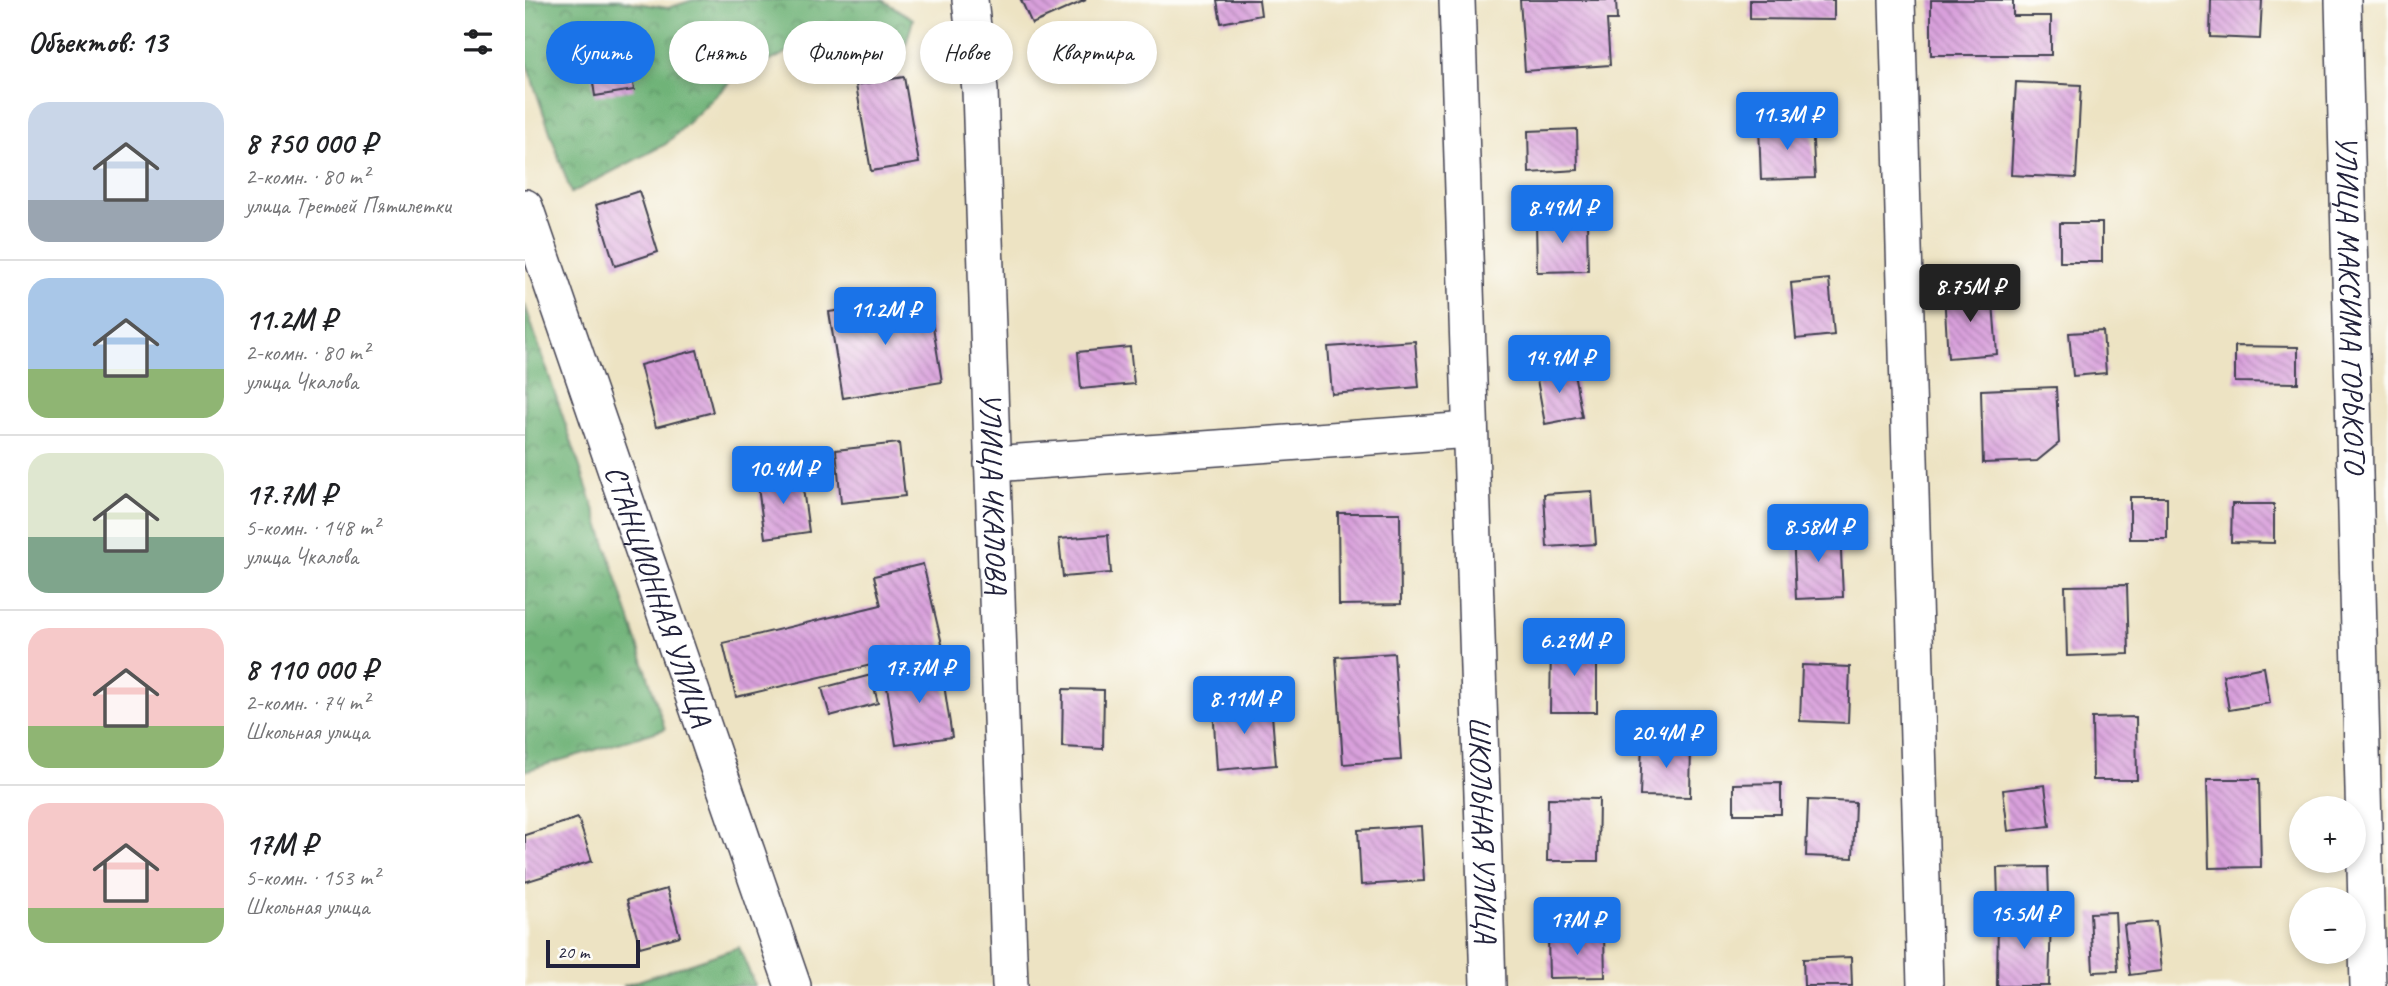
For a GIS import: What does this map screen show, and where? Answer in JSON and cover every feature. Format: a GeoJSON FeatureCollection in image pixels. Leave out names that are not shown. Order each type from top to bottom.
{"type":"FeatureCollection","features":[{"type":"Feature","properties":{"kind":"street","name":"УЛИЦА ЧКАЛОВА"},"geometry":{"type":"LineString","coordinates":[[970,0],[980,90],[1010,986]]}},
{"type":"Feature","properties":{"kind":"street","name":"ШКОЛЬНАЯ УЛИЦА"},"geometry":{"type":"LineString","coordinates":[[1457,0],[1488,986]]}},
{"type":"Feature","properties":{"kind":"street"},"geometry":{"type":"LineString","coordinates":[[1897,0],[1925,986]]}},
{"type":"Feature","properties":{"kind":"street","name":"УЛИЦА МАКСИМА ГОРЬКОГО"},"geometry":{"type":"LineString","coordinates":[[2343,0],[2368,986]]}},
{"type":"Feature","properties":{"kind":"street","name":"СТАНЦИОННАЯ УЛИЦА"},"geometry":{"type":"LineString","coordinates":[[525,206],[793,986]]}},
{"type":"Feature","properties":{"kind":"street"},"geometry":{"type":"LineString","coordinates":[[992,464],[1470,430]]}},
{"type":"Feature","properties":{"kind":"green space"},"geometry":{"type":"Polygon","coordinates":[[[525,0],[619,0],[668,8],[693,0],[882,0],[913,19],[906,45],[906,21],[783,21],[783,54],[769,62],[769,21],[669,21],[669,84],[728,84],[666,144],[571,193],[525,59],[525,0]]]}},
{"type":"Feature","properties":{"kind":"green space"},"geometry":{"type":"Polygon","coordinates":[[[525,305],[665,729],[525,771],[525,305]]]}},
{"type":"Feature","properties":{"kind":"green space"},"geometry":{"type":"Polygon","coordinates":[[[739,947],[755,986],[623,986],[739,947]]]}},
{"type":"Feature","properties":{"kind":"building"},"geometry":{"type":"Polygon","coordinates":[[[1021,0],[1086,0],[1039,21],[1031,21],[1021,0]]]}},
{"type":"Feature","properties":{"kind":"building"},"geometry":{"type":"Polygon","coordinates":[[[1217,0],[1259,0],[1261,15],[1221,23],[1217,0]]]}},
{"type":"Feature","properties":{"kind":"building"},"geometry":{"type":"Polygon","coordinates":[[[1520,0],[1616,0],[1617,20],[1607,20],[1610,65],[1525,71],[1520,0]]]}},
{"type":"Feature","properties":{"kind":"building"},"geometry":{"type":"Polygon","coordinates":[[[1750,0],[1834,0],[1834,20],[1750,19],[1750,0]]]}},
{"type":"Feature","properties":{"kind":"building"},"geometry":{"type":"Polygon","coordinates":[[[1931,0],[2013,0],[2013,16],[2051,16],[2051,55],[1931,55],[1931,0]]]}},
{"type":"Feature","properties":{"kind":"building"},"geometry":{"type":"Polygon","coordinates":[[[2211,0],[2262,0],[2260,39],[2210,37],[2211,0]]]}},
{"type":"Feature","properties":{"kind":"building"},"geometry":{"type":"Polygon","coordinates":[[[2016,82],[2081,85],[2076,178],[2011,175],[2016,82]]]}},
{"type":"Feature","properties":{"kind":"building"},"geometry":{"type":"Polygon","coordinates":[[[593,84],[633,84],[634,90],[595,96],[593,84]]]}},
{"type":"Feature","properties":{"kind":"building"},"geometry":{"type":"Polygon","coordinates":[[[905,84],[919,163],[871,171],[856,85],[905,84]]]}},
{"type":"Feature","properties":{"kind":"building"},"geometry":{"type":"Polygon","coordinates":[[[1812,123],[1815,178],[1761,180],[1759,125],[1812,123]]]}},
{"type":"Feature","properties":{"kind":"building"},"geometry":{"type":"Polygon","coordinates":[[[1577,129],[1578,170],[1529,173],[1528,131],[1577,129]]]}},
{"type":"Feature","properties":{"kind":"building"},"geometry":{"type":"Polygon","coordinates":[[[639,191],[658,252],[615,266],[596,205],[639,191]]]}},
{"type":"Feature","properties":{"kind":"building"},"geometry":{"type":"Polygon","coordinates":[[[1587,219],[1588,271],[1537,272],[1536,220],[1587,219]]]}},
{"type":"Feature","properties":{"kind":"building"},"geometry":{"type":"Polygon","coordinates":[[[2060,223],[2102,223],[2102,262],[2060,262],[2060,223]]]}},
{"type":"Feature","properties":{"kind":"building"},"geometry":{"type":"Polygon","coordinates":[[[1829,279],[1834,335],[1796,339],[1791,283],[1829,279]]]}},
{"type":"Feature","properties":{"kind":"building"},"geometry":{"type":"Polygon","coordinates":[[[1992,290],[1997,354],[1948,358],[1944,293],[1992,290]]]}},
{"type":"Feature","properties":{"kind":"building"},"geometry":{"type":"Polygon","coordinates":[[[928,296],[942,382],[843,398],[829,312],[928,296]]]}},
{"type":"Feature","properties":{"kind":"building"},"geometry":{"type":"Polygon","coordinates":[[[2103,331],[2106,373],[2073,376],[2069,333],[2103,331]]]}},
{"type":"Feature","properties":{"kind":"building"},"geometry":{"type":"Polygon","coordinates":[[[1415,341],[1419,387],[1332,394],[1328,347],[1415,341]]]}},
{"type":"Feature","properties":{"kind":"building"},"geometry":{"type":"Polygon","coordinates":[[[2235,346],[2298,347],[2298,383],[2235,382],[2235,346]]]}},
{"type":"Feature","properties":{"kind":"building"},"geometry":{"type":"Polygon","coordinates":[[[1130,347],[1134,384],[1081,389],[1078,352],[1130,347]]]}},
{"type":"Feature","properties":{"kind":"building"},"geometry":{"type":"Polygon","coordinates":[[[697,350],[713,412],[656,427],[640,365],[697,350]]]}},
{"type":"Feature","properties":{"kind":"building"},"geometry":{"type":"Polygon","coordinates":[[[1573,367],[1582,417],[1545,424],[1536,374],[1573,367]]]}},
{"type":"Feature","properties":{"kind":"building"},"geometry":{"type":"Polygon","coordinates":[[[2056,387],[2059,443],[2037,461],[1983,463],[1981,390],[2056,387]]]}},
{"type":"Feature","properties":{"kind":"building"},"geometry":{"type":"Polygon","coordinates":[[[899,443],[905,496],[841,503],[836,450],[899,443]]]}},
{"type":"Feature","properties":{"kind":"building"},"geometry":{"type":"Polygon","coordinates":[[[801,474],[809,532],[765,538],[757,480],[801,474]]]}},
{"type":"Feature","properties":{"kind":"building"},"geometry":{"type":"Polygon","coordinates":[[[1592,491],[1596,544],[1547,547],[1544,494],[1592,491]]]}},
{"type":"Feature","properties":{"kind":"building"},"geometry":{"type":"Polygon","coordinates":[[[2130,497],[2167,497],[2167,539],[2130,539],[2130,497]]]}},
{"type":"Feature","properties":{"kind":"building"},"geometry":{"type":"Polygon","coordinates":[[[2232,504],[2274,504],[2274,543],[2231,542],[2232,504]]]}},
{"type":"Feature","properties":{"kind":"building"},"geometry":{"type":"Polygon","coordinates":[[[1338,513],[1400,513],[1401,604],[1339,605],[1338,513]]]}},
{"type":"Feature","properties":{"kind":"building"},"geometry":{"type":"Polygon","coordinates":[[[1840,529],[1843,597],[1796,599],[1793,531],[1840,529]]]}},
{"type":"Feature","properties":{"kind":"building"},"geometry":{"type":"Polygon","coordinates":[[[1108,535],[1111,573],[1063,577],[1059,539],[1108,535]]]}},
{"type":"Feature","properties":{"kind":"building"},"geometry":{"type":"Polygon","coordinates":[[[923,564],[943,648],[736,697],[723,643],[881,605],[874,576],[923,564]]]}},
{"type":"Feature","properties":{"kind":"building"},"geometry":{"type":"Polygon","coordinates":[[[2127,585],[2129,654],[2067,656],[2065,586],[2127,585]]]}},
{"type":"Feature","properties":{"kind":"building"},"geometry":{"type":"Polygon","coordinates":[[[1551,644],[1597,645],[1597,712],[1550,712],[1551,644]]]}},
{"type":"Feature","properties":{"kind":"building"},"geometry":{"type":"Polygon","coordinates":[[[1394,653],[1401,760],[1343,764],[1336,657],[1394,653]]]}},
{"type":"Feature","properties":{"kind":"building"},"geometry":{"type":"Polygon","coordinates":[[[941,665],[952,737],[896,745],[885,674],[941,665]]]}},
{"type":"Feature","properties":{"kind":"building"},"geometry":{"type":"Polygon","coordinates":[[[1802,665],[1850,667],[1848,723],[1800,721],[1802,665]]]}},
{"type":"Feature","properties":{"kind":"building"},"geometry":{"type":"Polygon","coordinates":[[[2264,667],[2270,703],[2229,710],[2223,675],[2264,667]]]}},
{"type":"Feature","properties":{"kind":"building"},"geometry":{"type":"Polygon","coordinates":[[[871,675],[878,703],[830,716],[822,688],[871,675]]]}},
{"type":"Feature","properties":{"kind":"building"},"geometry":{"type":"Polygon","coordinates":[[[1063,689],[1104,690],[1103,749],[1062,747],[1063,689]]]}},
{"type":"Feature","properties":{"kind":"building"},"geometry":{"type":"Polygon","coordinates":[[[1271,702],[1276,765],[1217,770],[1213,707],[1271,702]]]}},
{"type":"Feature","properties":{"kind":"building"},"geometry":{"type":"Polygon","coordinates":[[[2136,717],[2137,780],[2093,780],[2092,718],[2136,717]]]}},
{"type":"Feature","properties":{"kind":"building"},"geometry":{"type":"Polygon","coordinates":[[[1642,742],[1691,744],[1690,797],[1640,796],[1642,742]]]}},
{"type":"Feature","properties":{"kind":"building"},"geometry":{"type":"Polygon","coordinates":[[[2207,779],[2259,779],[2261,867],[2209,868],[2207,779]]]}},
{"type":"Feature","properties":{"kind":"building"},"geometry":{"type":"Polygon","coordinates":[[[1781,783],[1781,814],[1734,814],[1734,784],[1781,783]]]}},
{"type":"Feature","properties":{"kind":"building"},"geometry":{"type":"Polygon","coordinates":[[[2045,785],[2050,826],[2008,831],[2003,790],[2045,785]]]}},
{"type":"Feature","properties":{"kind":"building"},"geometry":{"type":"Polygon","coordinates":[[[1548,798],[1599,799],[1598,861],[1547,861],[1548,798]]]}},
{"type":"Feature","properties":{"kind":"building"},"geometry":{"type":"Polygon","coordinates":[[[1808,800],[1855,802],[1853,858],[1806,856],[1808,800]]]}},
{"type":"Feature","properties":{"kind":"building"},"geometry":{"type":"Polygon","coordinates":[[[578,818],[592,861],[525,882],[525,835],[578,818]]]}},
{"type":"Feature","properties":{"kind":"building"},"geometry":{"type":"Polygon","coordinates":[[[1421,826],[1424,881],[1361,885],[1358,830],[1421,826]]]}},
{"type":"Feature","properties":{"kind":"building"},"geometry":{"type":"Polygon","coordinates":[[[2048,867],[2049,898],[1998,900],[1997,868],[2048,867]]]}},
{"type":"Feature","properties":{"kind":"building"},"geometry":{"type":"Polygon","coordinates":[[[667,889],[680,936],[640,947],[627,900],[667,889]]]}},
{"type":"Feature","properties":{"kind":"building"},"geometry":{"type":"Polygon","coordinates":[[[2115,912],[2118,971],[2093,972],[2090,913],[2115,912]]]}},
{"type":"Feature","properties":{"kind":"building"},"geometry":{"type":"Polygon","coordinates":[[[1998,916],[2051,917],[2049,986],[1997,986],[1998,916]]]}},
{"type":"Feature","properties":{"kind":"building"},"geometry":{"type":"Polygon","coordinates":[[[2156,922],[2161,971],[2130,975],[2124,925],[2156,922]]]}},
{"type":"Feature","properties":{"kind":"building"},"geometry":{"type":"Polygon","coordinates":[[[1604,935],[1605,977],[1549,978],[1548,936],[1604,935]]]}},
{"type":"Feature","properties":{"kind":"building"},"geometry":{"type":"Polygon","coordinates":[[[1851,957],[1852,986],[1804,986],[1803,959],[1851,957]]]}}]}
